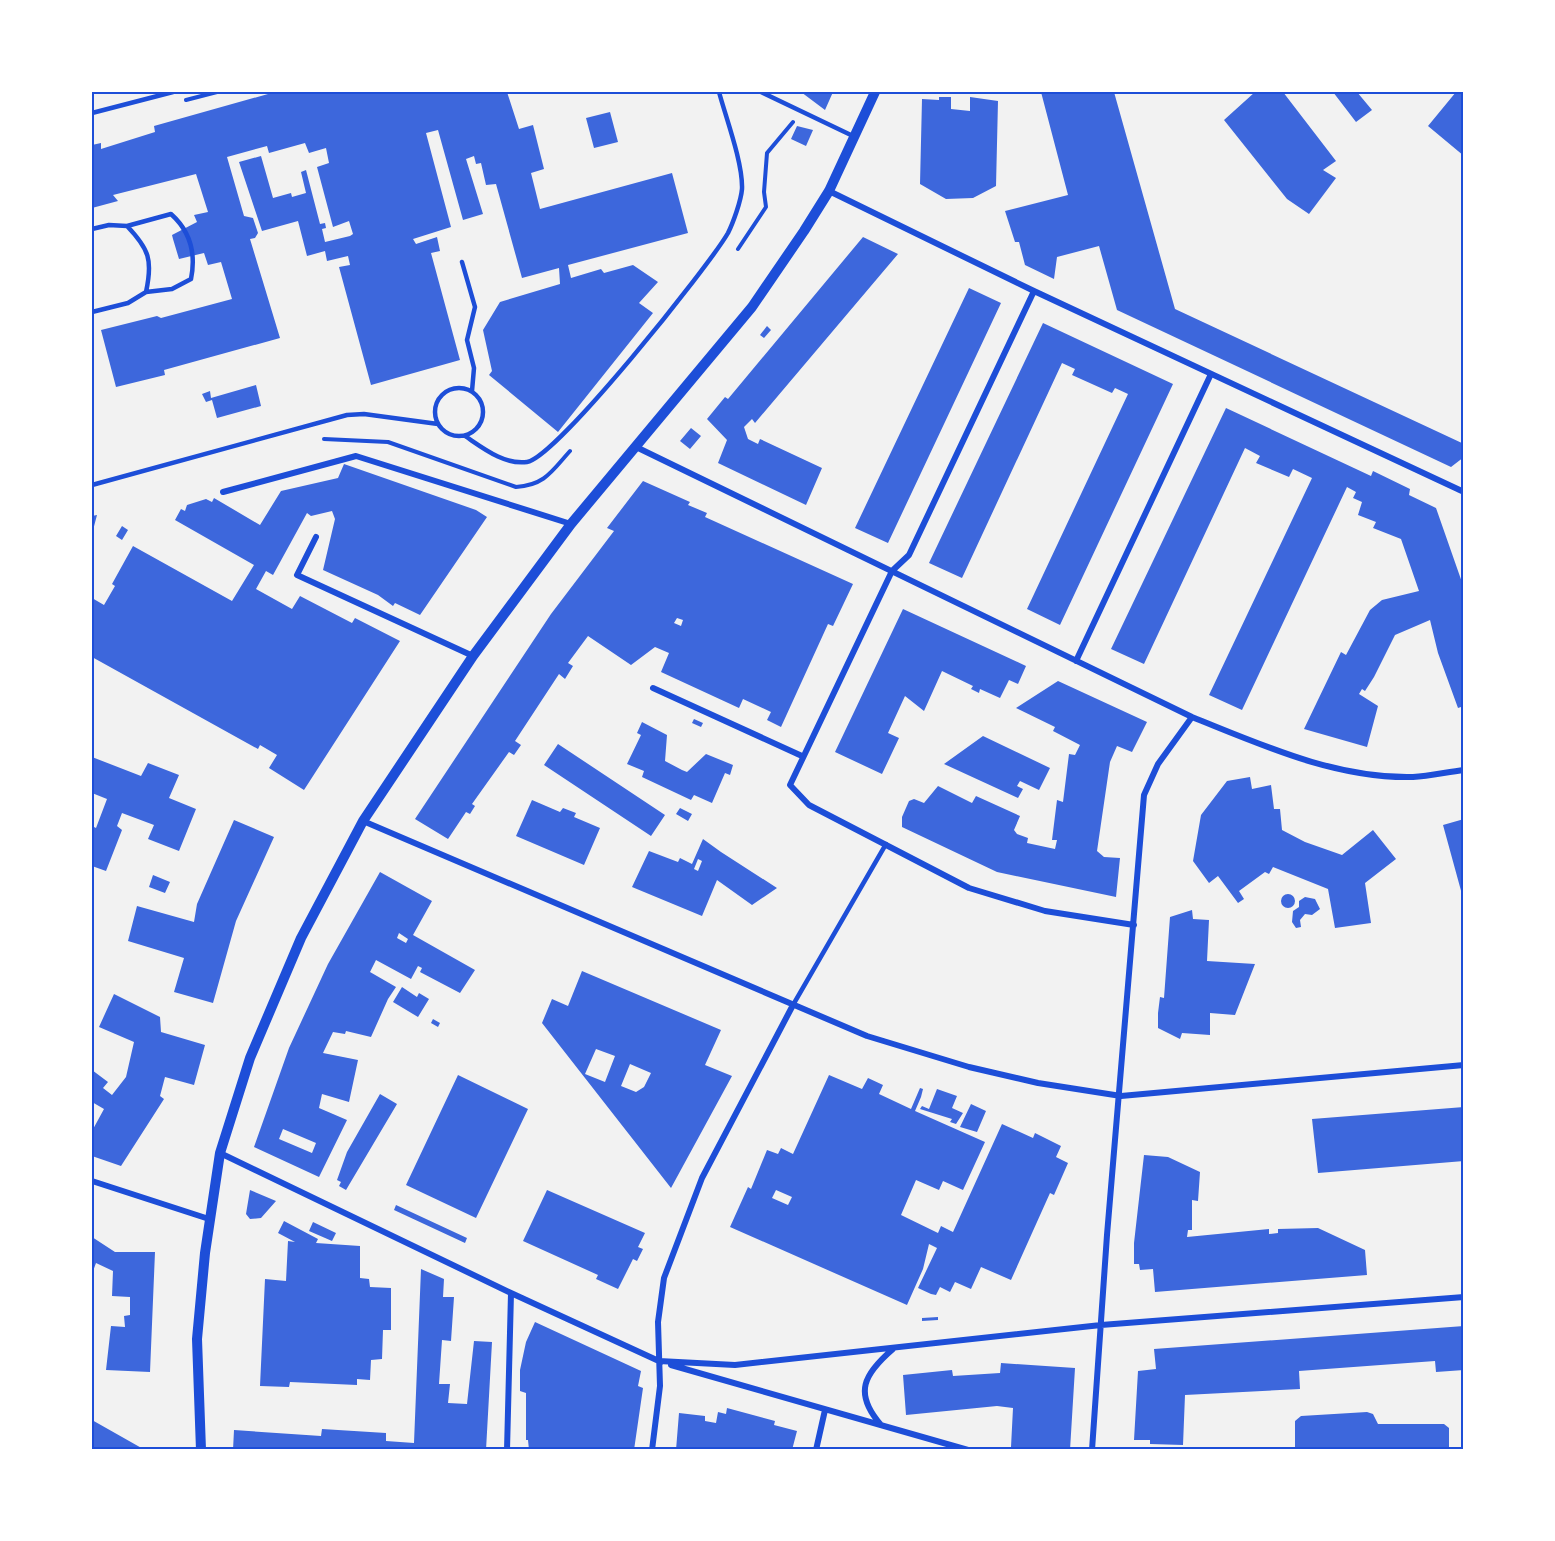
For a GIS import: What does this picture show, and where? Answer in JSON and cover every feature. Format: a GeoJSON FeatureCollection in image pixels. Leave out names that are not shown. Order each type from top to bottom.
{"type":"FeatureCollection","features":[{"type":"Feature","properties":{"kind":"street"},"geometry":{"type":"LineString","coordinates":[[201,1449],[197,1339],[209,1219],[220,1153],[267,1014],[300,938],[363,821],[473,656],[571,524],[752,307],[829,191],[856,138],[875,92]]}},
{"type":"Feature","properties":{"kind":"street"},"geometry":{"type":"LineString","coordinates":[[829,191],[1034,291],[1464,492]]}},
{"type":"Feature","properties":{"kind":"street"},"geometry":{"type":"LineString","coordinates":[[1034,291],[909,555],[892,571],[790,785],[809,805],[969,888],[1045,911],[1134,925]]}},
{"type":"Feature","properties":{"kind":"street"},"geometry":{"type":"LineString","coordinates":[[1076,661],[1210,374]]}},
{"type":"Feature","properties":{"kind":"street"},"geometry":{"type":"LineString","coordinates":[[634,446],[1192,717],[1263,745],[1341,769],[1373,774],[1413,777],[1464,770]]}},
{"type":"Feature","properties":{"kind":"street"},"geometry":{"type":"LineString","coordinates":[[223,492],[356,456],[571,524]]}},
{"type":"Feature","properties":{"kind":"street"},"geometry":{"type":"LineString","coordinates":[[316,537],[297,575],[473,656]]}},
{"type":"Feature","properties":{"kind":"street"},"geometry":{"type":"LineString","coordinates":[[653,688],[802,756]]}},
{"type":"Feature","properties":{"kind":"street"},"geometry":{"type":"LineString","coordinates":[[1092,1449],[1144,795],[1158,764],[1192,717]]}},
{"type":"Feature","properties":{"kind":"street"},"geometry":{"type":"LineString","coordinates":[[363,821],[867,1036],[969,1067],[1038,1083],[1121,1096],[1464,1065]]}},
{"type":"Feature","properties":{"kind":"street"},"geometry":{"type":"LineString","coordinates":[[652,1449],[660,1386],[658,1322],[664,1278],[702,1178],[793,1005]]}},
{"type":"Feature","properties":{"kind":"street"},"geometry":{"type":"LineString","coordinates":[[220,1153],[511,1293],[659,1361],[968,1449]]}},
{"type":"Feature","properties":{"kind":"street"},"geometry":{"type":"LineString","coordinates":[[92,1181],[209,1219]]}},
{"type":"Feature","properties":{"kind":"street"},"geometry":{"type":"LineString","coordinates":[[507,1449],[511,1293]]}},
{"type":"Feature","properties":{"kind":"street"},"geometry":{"type":"LineString","coordinates":[[659,1361],[735,1365],[1101,1325],[1464,1297]]}},
{"type":"Feature","properties":{"kind":"street"},"geometry":{"type":"LineString","coordinates":[[882,1425],[869,1411],[865,1392],[867,1375],[894,1349]]}},
{"type":"Feature","properties":{"kind":"street"},"geometry":{"type":"LineString","coordinates":[[816,1449],[825,1410]]}},
{"type":"Feature","properties":{"kind":"lane"},"geometry":{"type":"LineString","coordinates":[[92,114],[173,92]]}},
{"type":"Feature","properties":{"kind":"lane"},"geometry":{"type":"LineString","coordinates":[[92,485],[347,415],[364,414],[438,424],[450,435],[465,436],[491,454],[526,462],[538,458],[578,421],[661,320],[728,232],[742,190],[734,145],[719,92]]}},
{"type":"Feature","properties":{"kind":"lane"},"geometry":{"type":"LineString","coordinates":[[761,92],[856,138]]}},
{"type":"Feature","properties":{"kind":"lane"},"geometry":{"type":"LineString","coordinates":[[92,229],[109,225],[127,226],[171,214],[184,226],[195,263],[191,279],[172,289],[146,292],[128,303],[92,312]]}},
{"type":"Feature","properties":{"kind":"lane"},"geometry":{"type":"LineString","coordinates":[[127,226],[146,246],[150,275],[146,292]]}},
{"type":"Feature","properties":{"kind":"lane"},"geometry":{"type":"LineString","coordinates":[[462,262],[475,307],[467,340],[474,368],[472,391]]}},
{"type":"Feature","properties":{"kind":"lane"},"geometry":{"type":"LineString","coordinates":[[438,424],[435,408],[442,394],[457,388],[472,391],[482,404],[483,420],[479,427],[465,436]]}},
{"type":"Feature","properties":{"kind":"lane"},"geometry":{"type":"LineString","coordinates":[[793,1005],[886,844]]}},
{"type":"Feature","properties":{"kind":"path"},"geometry":{"type":"LineString","coordinates":[[737,250],[766,207],[766,173],[771,145],[787,130],[799,111]]}},
{"type":"Feature","properties":{"kind":"path"},"geometry":{"type":"LineString","coordinates":[[315,441],[345,438],[388,442],[516,487],[532,486],[543,481],[574,446]]}},
{"type":"Feature","properties":{"kind":"building"},"geometry":{"type":"Polygon","coordinates":[[[275,92],[507,92],[519,129],[533,125],[544,169],[531,173],[540,209],[672,173],[688,233],[568,265],[571,278],[601,269],[604,273],[633,265],[658,282],[639,303],[653,313],[558,432],[489,375],[492,371],[483,330],[500,302],[560,284],[559,268],[522,278],[496,184],[486,185],[481,163],[476,164],[474,156],[466,159],[483,214],[463,220],[438,130],[426,133],[451,227],[413,239],[416,244],[437,237],[440,251],[431,253],[460,360],[371,385],[339,267],[350,265],[348,256],[327,261],[325,251],[307,256],[298,221],[262,231],[239,162],[261,156],[273,198],[291,193],[292,197],[306,193],[301,172],[306,170],[320,224],[325,223],[326,228],[322,229],[325,242],[350,236],[353,234],[349,221],[333,227],[317,167],[329,163],[326,148],[309,153],[305,143],[269,153],[267,146],[227,157],[244,216],[253,218],[258,233],[255,238],[250,239],[280,338],[164,370],[165,375],[116,387],[101,330],[157,316],[161,318],[232,299],[221,262],[208,265],[204,253],[179,259],[173,239],[172,235],[197,222],[194,215],[208,212],[196,174],[113,195],[118,201],[92,208],[92,145],[101,143],[101,149],[155,132],[154,126],[275,92]]]}},
{"type":"Feature","properties":{"kind":"building"},"geometry":{"type":"Polygon","coordinates":[[[801,92],[833,92],[825,110],[801,92]]]}},
{"type":"Feature","properties":{"kind":"building"},"geometry":{"type":"Polygon","coordinates":[[[1041,92],[1114,92],[1175,309],[1464,444],[1464,457],[1451,467],[1117,310],[1099,246],[1057,257],[1054,279],[1025,265],[1019,242],[1015,242],[1005,211],[1068,195],[1041,92]]]}},
{"type":"Feature","properties":{"kind":"building"},"geometry":{"type":"Polygon","coordinates":[[[1255,92],[1283,92],[1336,161],[1323,170],[1336,178],[1309,214],[1287,199],[1224,120],[1255,92]]]}},
{"type":"Feature","properties":{"kind":"building"},"geometry":{"type":"Polygon","coordinates":[[[1333,92],[1357,92],[1372,110],[1356,122],[1333,92]]]}},
{"type":"Feature","properties":{"kind":"building"},"geometry":{"type":"Polygon","coordinates":[[[1456,92],[1464,92],[1464,156],[1428,126],[1456,92]]]}},
{"type":"Feature","properties":{"kind":"building"},"geometry":{"type":"Polygon","coordinates":[[[939,97],[951,97],[951,109],[970,111],[970,97],[998,101],[996,186],[973,198],[946,199],[920,184],[922,99],[939,100],[939,97]]]}},
{"type":"Feature","properties":{"kind":"building"},"geometry":{"type":"Polygon","coordinates":[[[610,112],[618,142],[594,148],[586,118],[610,112]]]}},
{"type":"Feature","properties":{"kind":"building"},"geometry":{"type":"Polygon","coordinates":[[[797,126],[813,130],[806,146],[791,139],[797,126]]]}},
{"type":"Feature","properties":{"kind":"building"},"geometry":{"type":"Polygon","coordinates":[[[863,237],[898,254],[755,423],[752,419],[744,427],[748,439],[758,444],[760,439],[822,468],[806,505],[718,463],[727,440],[707,419],[725,397],[728,399],[863,237]]]}},
{"type":"Feature","properties":{"kind":"building"},"geometry":{"type":"Polygon","coordinates":[[[969,288],[1001,303],[888,543],[855,528],[969,288]]]}},
{"type":"Feature","properties":{"kind":"building"},"geometry":{"type":"Polygon","coordinates":[[[1043,323],[1173,384],[1060,625],[1027,609],[1128,394],[1115,388],[1112,393],[1072,375],[1075,369],[1062,363],[962,578],[929,563],[1043,323]]]}},
{"type":"Feature","properties":{"kind":"building"},"geometry":{"type":"Polygon","coordinates":[[[767,326],[771,330],[764,338],[760,335],[767,326]]]}},
{"type":"Feature","properties":{"kind":"building"},"geometry":{"type":"Polygon","coordinates":[[[256,385],[261,406],[217,418],[212,400],[206,402],[202,394],[210,391],[211,398],[256,385]]]}},
{"type":"Feature","properties":{"kind":"building"},"geometry":{"type":"Polygon","coordinates":[[[1226,408],[1371,476],[1373,471],[1410,489],[1409,495],[1436,508],[1464,588],[1464,706],[1458,708],[1438,653],[1430,620],[1395,635],[1374,677],[1365,691],[1362,689],[1359,694],[1378,706],[1367,747],[1304,729],[1341,652],[1346,655],[1370,610],[1382,600],[1419,591],[1401,539],[1373,528],[1376,522],[1358,515],[1362,502],[1353,498],[1356,492],[1347,487],[1242,710],[1209,695],[1312,478],[1293,469],[1289,477],[1256,463],[1260,456],[1245,448],[1144,664],[1111,649],[1226,408]]]}},
{"type":"Feature","properties":{"kind":"building"},"geometry":{"type":"Polygon","coordinates":[[[691,428],[701,436],[690,449],[680,441],[691,428]]]}},
{"type":"Feature","properties":{"kind":"building"},"geometry":{"type":"Polygon","coordinates":[[[344,464],[476,510],[487,517],[420,615],[395,603],[393,606],[378,595],[323,570],[335,519],[332,511],[311,516],[307,513],[273,575],[266,571],[256,589],[292,609],[300,596],[352,623],[355,618],[400,641],[304,790],[269,768],[277,755],[260,745],[258,749],[92,657],[92,598],[104,605],[115,586],[112,584],[133,546],[232,601],[254,565],[175,520],[181,509],[185,511],[187,505],[206,499],[212,502],[214,498],[260,525],[281,491],[338,478],[344,464]]]}},
{"type":"Feature","properties":{"kind":"building"},"geometry":{"type":"Polygon","coordinates":[[[643,481],[690,502],[688,505],[707,513],[705,517],[853,584],[833,626],[828,624],[781,727],[767,720],[771,712],[743,699],[739,708],[661,672],[669,653],[655,647],[631,665],[588,636],[568,663],[573,666],[565,679],[559,674],[515,741],[521,745],[514,755],[509,752],[472,804],[475,806],[470,814],[466,812],[448,839],[415,819],[551,614],[614,531],[607,528],[643,481]],[[677,618],[674,623],[681,626],[683,620],[677,618]]]}},
{"type":"Feature","properties":{"kind":"building"},"geometry":{"type":"Polygon","coordinates":[[[97,515],[92,534],[92,516],[97,515]]]}},
{"type":"Feature","properties":{"kind":"building"},"geometry":{"type":"Polygon","coordinates":[[[122,526],[128,530],[122,540],[116,536],[122,526]]]}},
{"type":"Feature","properties":{"kind":"building"},"geometry":{"type":"Polygon","coordinates":[[[903,609],[1026,666],[1018,684],[1009,680],[1000,698],[980,689],[979,693],[971,689],[973,686],[942,671],[924,711],[905,696],[888,733],[899,738],[882,774],[835,752],[903,609]]]}},
{"type":"Feature","properties":{"kind":"building"},"geometry":{"type":"Polygon","coordinates":[[[1058,681],[1147,722],[1132,752],[1117,746],[1110,762],[1097,851],[1104,857],[1120,858],[1116,897],[997,872],[902,827],[902,817],[909,801],[914,799],[924,803],[938,786],[972,803],[976,796],[1020,816],[1014,830],[1017,834],[1028,838],[1027,843],[1055,849],[1057,840],[1052,840],[1057,800],[1063,802],[1069,754],[1075,755],[1080,745],[1053,731],[1055,727],[1016,708],[1058,681]]]}},
{"type":"Feature","properties":{"kind":"building"},"geometry":{"type":"Polygon","coordinates":[[[694,719],[703,723],[701,727],[692,723],[694,719]]]}},
{"type":"Feature","properties":{"kind":"building"},"geometry":{"type":"Polygon","coordinates":[[[642,722],[667,735],[665,761],[682,770],[687,772],[706,754],[733,765],[730,775],[725,773],[712,803],[694,795],[691,800],[642,777],[644,771],[627,764],[641,735],[637,733],[642,722]]]}},
{"type":"Feature","properties":{"kind":"building"},"geometry":{"type":"Polygon","coordinates":[[[983,736],[1050,768],[1039,790],[1020,781],[1017,786],[1023,789],[1018,798],[944,764],[983,736]]]}},
{"type":"Feature","properties":{"kind":"building"},"geometry":{"type":"Polygon","coordinates":[[[558,744],[665,815],[651,836],[544,765],[558,744]]]}},
{"type":"Feature","properties":{"kind":"building"},"geometry":{"type":"Polygon","coordinates":[[[92,757],[141,776],[148,763],[179,775],[169,798],[196,809],[179,851],[148,839],[154,825],[122,813],[117,826],[122,830],[106,871],[92,866],[92,826],[96,828],[107,799],[92,793],[92,757]]]}},
{"type":"Feature","properties":{"kind":"building"},"geometry":{"type":"Polygon","coordinates":[[[1250,777],[1252,789],[1271,785],[1274,809],[1280,809],[1282,830],[1305,842],[1342,855],[1373,830],[1396,859],[1365,883],[1371,923],[1335,928],[1328,889],[1273,867],[1269,874],[1265,872],[1239,891],[1244,899],[1238,903],[1218,876],[1209,883],[1193,861],[1201,815],[1227,781],[1250,777]]]}},
{"type":"Feature","properties":{"kind":"building"},"geometry":{"type":"Polygon","coordinates":[[[532,800],[560,812],[563,808],[576,813],[574,817],[600,828],[584,865],[516,836],[532,800]]]}},
{"type":"Feature","properties":{"kind":"building"},"geometry":{"type":"Polygon","coordinates":[[[680,808],[692,814],[688,821],[676,814],[680,808]]]}},
{"type":"Feature","properties":{"kind":"building"},"geometry":{"type":"Polygon","coordinates":[[[1464,819],[1464,898],[1463,898],[1443,825],[1464,819]]]}},
{"type":"Feature","properties":{"kind":"building"},"geometry":{"type":"Polygon","coordinates":[[[234,820],[274,837],[236,921],[213,1003],[174,992],[184,958],[128,941],[137,906],[194,922],[197,904],[234,820]]]}},
{"type":"Feature","properties":{"kind":"building"},"geometry":{"type":"Polygon","coordinates":[[[703,839],[777,888],[752,905],[717,880],[702,916],[632,887],[649,851],[678,862],[680,858],[692,864],[703,839]],[[698,859],[694,869],[698,871],[702,861],[698,859]]]}},
{"type":"Feature","properties":{"kind":"building"},"geometry":{"type":"Polygon","coordinates":[[[380,872],[432,901],[413,935],[475,970],[460,993],[420,972],[422,968],[418,966],[411,979],[376,960],[370,972],[396,987],[371,1037],[346,1031],[345,1034],[333,1032],[323,1053],[358,1060],[349,1102],[322,1094],[319,1108],[347,1120],[319,1177],[254,1147],[289,1048],[328,964],[380,872]],[[399,933],[397,938],[406,943],[408,939],[399,933]],[[283,1129],[279,1139],[312,1153],[316,1143],[283,1129]]]}},
{"type":"Feature","properties":{"kind":"building"},"geometry":{"type":"Polygon","coordinates":[[[153,875],[170,882],[165,893],[149,887],[153,875]]]}},
{"type":"Feature","properties":{"kind":"building"},"geometry":{"type":"Polygon","coordinates":[[[1288,894],[1293,896],[1295,901],[1293,906],[1288,908],[1283,906],[1281,901],[1283,896],[1288,894]]]}},
{"type":"Feature","properties":{"kind":"building"},"geometry":{"type":"Polygon","coordinates":[[[1305,897],[1315,899],[1320,909],[1312,915],[1305,914],[1300,920],[1301,927],[1296,928],[1292,922],[1293,911],[1299,907],[1299,901],[1305,897]]]}},
{"type":"Feature","properties":{"kind":"building"},"geometry":{"type":"Polygon","coordinates":[[[1192,910],[1193,919],[1209,920],[1207,961],[1255,964],[1235,1015],[1210,1013],[1210,1035],[1182,1033],[1180,1039],[1158,1028],[1158,1013],[1160,997],[1164,998],[1170,917],[1192,910]]]}},
{"type":"Feature","properties":{"kind":"building"},"geometry":{"type":"Polygon","coordinates":[[[582,971],[721,1030],[705,1065],[732,1076],[671,1188],[542,1023],[552,999],[568,1006],[582,971]],[[596,1049],[585,1074],[605,1082],[615,1056],[596,1049]],[[630,1064],[621,1086],[636,1092],[644,1087],[651,1073],[630,1064]]]}},
{"type":"Feature","properties":{"kind":"building"},"geometry":{"type":"Polygon","coordinates":[[[402,987],[417,997],[419,993],[429,999],[418,1017],[393,1002],[402,987]]]}},
{"type":"Feature","properties":{"kind":"building"},"geometry":{"type":"Polygon","coordinates":[[[114,994],[160,1017],[161,1032],[205,1045],[194,1085],[165,1077],[160,1096],[164,1099],[121,1166],[92,1156],[92,1131],[104,1109],[92,1102],[92,1070],[108,1082],[103,1088],[112,1095],[126,1077],[134,1042],[99,1027],[114,994]]]}},
{"type":"Feature","properties":{"kind":"building"},"geometry":{"type":"Polygon","coordinates":[[[433,1019],[440,1023],[438,1027],[431,1023],[433,1019]]]}},
{"type":"Feature","properties":{"kind":"building"},"geometry":{"type":"Polygon","coordinates":[[[458,1075],[528,1109],[476,1218],[406,1185],[458,1075]]]}},
{"type":"Feature","properties":{"kind":"building"},"geometry":{"type":"Polygon","coordinates":[[[829,1075],[862,1089],[868,1078],[883,1085],[879,1094],[911,1109],[920,1088],[923,1089],[915,1111],[985,1142],[963,1190],[943,1181],[939,1190],[916,1180],[901,1215],[938,1233],[941,1226],[953,1232],[1002,1124],[1033,1138],[1035,1133],[1061,1146],[1056,1157],[1068,1163],[1054,1195],[1050,1193],[1011,1280],[981,1267],[971,1289],[955,1282],[950,1292],[940,1287],[936,1295],[931,1294],[918,1288],[937,1248],[929,1244],[923,1269],[907,1305],[730,1227],[748,1187],[751,1189],[767,1150],[778,1154],[781,1148],[793,1154],[829,1075]],[[776,1190],[772,1198],[788,1205],[792,1197],[776,1190]]]}},
{"type":"Feature","properties":{"kind":"building"},"geometry":{"type":"Polygon","coordinates":[[[937,1089],[957,1096],[952,1108],[963,1113],[956,1124],[950,1122],[952,1119],[920,1109],[922,1106],[929,1109],[937,1089]]]}},
{"type":"Feature","properties":{"kind":"building"},"geometry":{"type":"Polygon","coordinates":[[[380,1094],[397,1104],[346,1190],[339,1186],[341,1182],[337,1180],[347,1152],[380,1094]]]}},
{"type":"Feature","properties":{"kind":"building"},"geometry":{"type":"Polygon","coordinates":[[[971,1104],[986,1111],[977,1132],[960,1127],[971,1104]]]}},
{"type":"Feature","properties":{"kind":"building"},"geometry":{"type":"Polygon","coordinates":[[[1464,1107],[1464,1161],[1318,1173],[1312,1119],[1464,1107]]]}},
{"type":"Feature","properties":{"kind":"building"},"geometry":{"type":"Polygon","coordinates":[[[1144,1155],[1168,1157],[1200,1172],[1198,1201],[1192,1200],[1192,1230],[1188,1230],[1187,1237],[1269,1229],[1269,1234],[1278,1233],[1278,1229],[1318,1228],[1365,1250],[1367,1275],[1155,1292],[1153,1269],[1140,1270],[1139,1264],[1134,1264],[1134,1243],[1144,1155]]]}},
{"type":"Feature","properties":{"kind":"building"},"geometry":{"type":"Polygon","coordinates":[[[250,1190],[276,1201],[261,1218],[250,1219],[246,1214],[250,1190]]]}},
{"type":"Feature","properties":{"kind":"building"},"geometry":{"type":"Polygon","coordinates":[[[547,1190],[645,1233],[638,1247],[643,1249],[637,1261],[633,1259],[618,1289],[596,1279],[598,1275],[523,1241],[547,1190]]]}},
{"type":"Feature","properties":{"kind":"building"},"geometry":{"type":"Polygon","coordinates":[[[396,1205],[467,1238],[465,1243],[394,1210],[396,1205]]]}},
{"type":"Feature","properties":{"kind":"building"},"geometry":{"type":"Polygon","coordinates":[[[284,1221],[318,1239],[316,1243],[360,1246],[360,1278],[369,1279],[370,1287],[391,1288],[391,1330],[383,1330],[382,1359],[371,1360],[370,1380],[357,1379],[357,1385],[290,1382],[289,1387],[260,1386],[265,1279],[286,1281],[288,1241],[295,1242],[278,1233],[284,1221]]]}},
{"type":"Feature","properties":{"kind":"building"},"geometry":{"type":"Polygon","coordinates":[[[313,1222],[336,1233],[332,1241],[309,1231],[313,1222]]]}},
{"type":"Feature","properties":{"kind":"building"},"geometry":{"type":"Polygon","coordinates":[[[92,1237],[115,1252],[155,1252],[150,1372],[106,1370],[111,1326],[125,1327],[124,1316],[130,1315],[130,1297],[112,1296],[113,1271],[96,1263],[92,1274],[92,1237]]]}},
{"type":"Feature","properties":{"kind":"building"},"geometry":{"type":"Polygon","coordinates":[[[421,1269],[444,1279],[443,1297],[454,1297],[451,1341],[442,1340],[439,1384],[450,1384],[448,1403],[467,1404],[474,1341],[492,1342],[486,1450],[233,1450],[234,1430],[321,1436],[322,1429],[386,1433],[386,1441],[414,1443],[421,1269]]]}},
{"type":"Feature","properties":{"kind":"building"},"geometry":{"type":"Polygon","coordinates":[[[938,1317],[938,1320],[922,1321],[922,1318],[938,1317]]]}},
{"type":"Feature","properties":{"kind":"building"},"geometry":{"type":"Polygon","coordinates":[[[535,1322],[641,1371],[638,1386],[643,1388],[634,1450],[529,1450],[528,1440],[526,1440],[526,1393],[520,1391],[520,1370],[526,1342],[535,1322]]]}},
{"type":"Feature","properties":{"kind":"building"},"geometry":{"type":"Polygon","coordinates":[[[1464,1326],[1464,1370],[1436,1372],[1435,1361],[1299,1371],[1300,1389],[1185,1395],[1183,1445],[1150,1444],[1150,1440],[1134,1440],[1138,1371],[1156,1369],[1154,1349],[1464,1326]]]}},
{"type":"Feature","properties":{"kind":"building"},"geometry":{"type":"Polygon","coordinates":[[[1001,1363],[1075,1368],[1070,1450],[1011,1447],[1013,1408],[997,1406],[906,1415],[903,1375],[952,1370],[953,1376],[1000,1373],[1001,1363]]]}},
{"type":"Feature","properties":{"kind":"building"},"geometry":{"type":"Polygon","coordinates":[[[727,1408],[775,1421],[774,1425],[797,1431],[792,1450],[676,1450],[679,1413],[705,1416],[705,1421],[716,1423],[718,1412],[726,1414],[727,1408]]]}},
{"type":"Feature","properties":{"kind":"building"},"geometry":{"type":"Polygon","coordinates":[[[1367,1412],[1373,1414],[1378,1424],[1444,1424],[1449,1428],[1449,1450],[1295,1450],[1295,1421],[1301,1416],[1367,1412]]]}},
{"type":"Feature","properties":{"kind":"building"},"geometry":{"type":"Polygon","coordinates":[[[92,1420],[145,1450],[92,1450],[92,1420]]]}}]}
